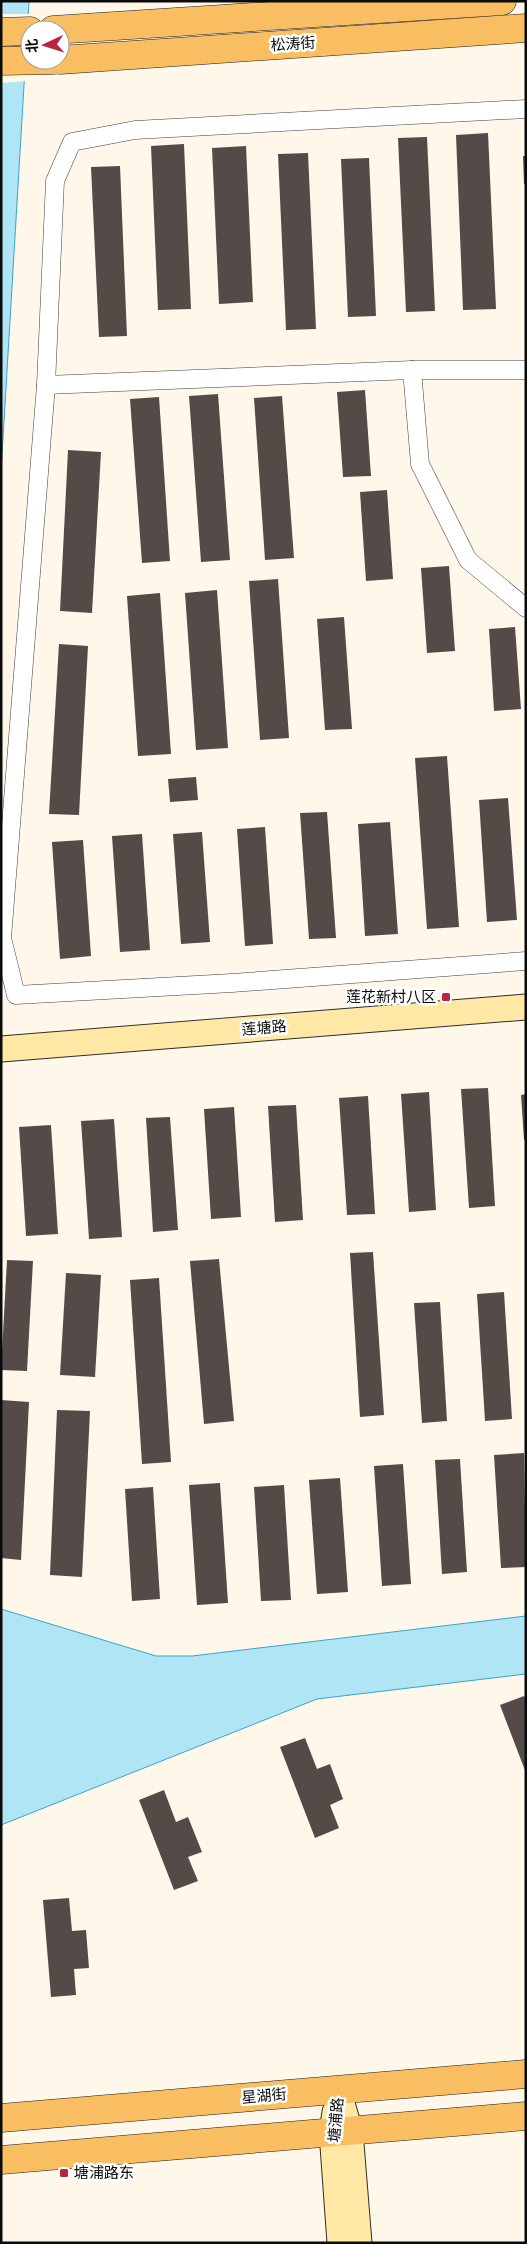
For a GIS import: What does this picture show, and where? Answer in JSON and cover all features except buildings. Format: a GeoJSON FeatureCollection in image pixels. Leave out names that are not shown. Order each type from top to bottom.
{"type":"FeatureCollection","features":[{"type":"Feature","properties":{"kind":"main road","name":"松涛街"},"geometry":{"type":"LineString","coordinates":[[70,29],[502,1]]}},
{"type":"Feature","properties":{"kind":"main road","name":"松涛街"},"geometry":{"type":"LineString","coordinates":[[70,59],[526,28]]}},
{"type":"Feature","properties":{"kind":"main road"},"geometry":{"type":"LineString","coordinates":[[1,32],[20,31]]}},
{"type":"Feature","properties":{"kind":"main road","name":"松涛街"},"geometry":{"type":"LineString","coordinates":[[1,61],[20,61]]}},
{"type":"Feature","properties":{"kind":"main road","name":"星湖街"},"geometry":{"type":"LineString","coordinates":[[1,2118],[526,2074]]}},
{"type":"Feature","properties":{"kind":"main road"},"geometry":{"type":"LineString","coordinates":[[1,2160],[526,2116]]}},
{"type":"Feature","properties":{"kind":"street"},"geometry":{"type":"LineString","coordinates":[[526,109],[135,130],[72,142],[55,181],[46,385],[2,938],[16,995],[232,983],[526,961]]}},
{"type":"Feature","properties":{"kind":"street"},"geometry":{"type":"LineString","coordinates":[[46,385],[412,370],[526,370]]}},
{"type":"Feature","properties":{"kind":"street"},"geometry":{"type":"LineString","coordinates":[[412,370],[420,464],[468,560],[526,608]]}},
{"type":"Feature","properties":{"kind":"street","name":"莲塘路"},"geometry":{"type":"LineString","coordinates":[[1,1049],[526,1007]]}},
{"type":"Feature","properties":{"kind":"street","name":"塘浦路"},"geometry":{"type":"LineString","coordinates":[[338,2090],[341,2131],[340,2243]]}},
{"type":"Feature","properties":{"kind":"street","name":"塘浦路"},"geometry":{"type":"LineString","coordinates":[[341,2131],[359,2243]]}},
{"type":"Feature","properties":{"kind":"water"},"geometry":{"type":"Polygon","coordinates":[[[1,1],[29,1],[28,20],[20,20],[20,70],[25,70],[1,472],[1,1]]]}},
{"type":"Feature","properties":{"kind":"water"},"geometry":{"type":"Polygon","coordinates":[[[1,1609],[156,1656],[192,1656],[526,1616],[526,1674],[317,1699],[1,1825],[1,1609]]]}},
{"type":"Feature","properties":{"kind":"pier"},"geometry":{"type":"Polygon","coordinates":[[[1,14],[31,14],[31,20],[20,20],[20,70],[28,70],[27,81],[1,83],[1,14]]]}},
{"type":"Feature","properties":{"kind":"place","name":"莲花新村八区"},"geometry":{"type":"Point","coordinates":[446,997]}},
{"type":"Feature","properties":{"kind":"place","name":"塘浦路东"},"geometry":{"type":"Point","coordinates":[64,2173]}}]}
